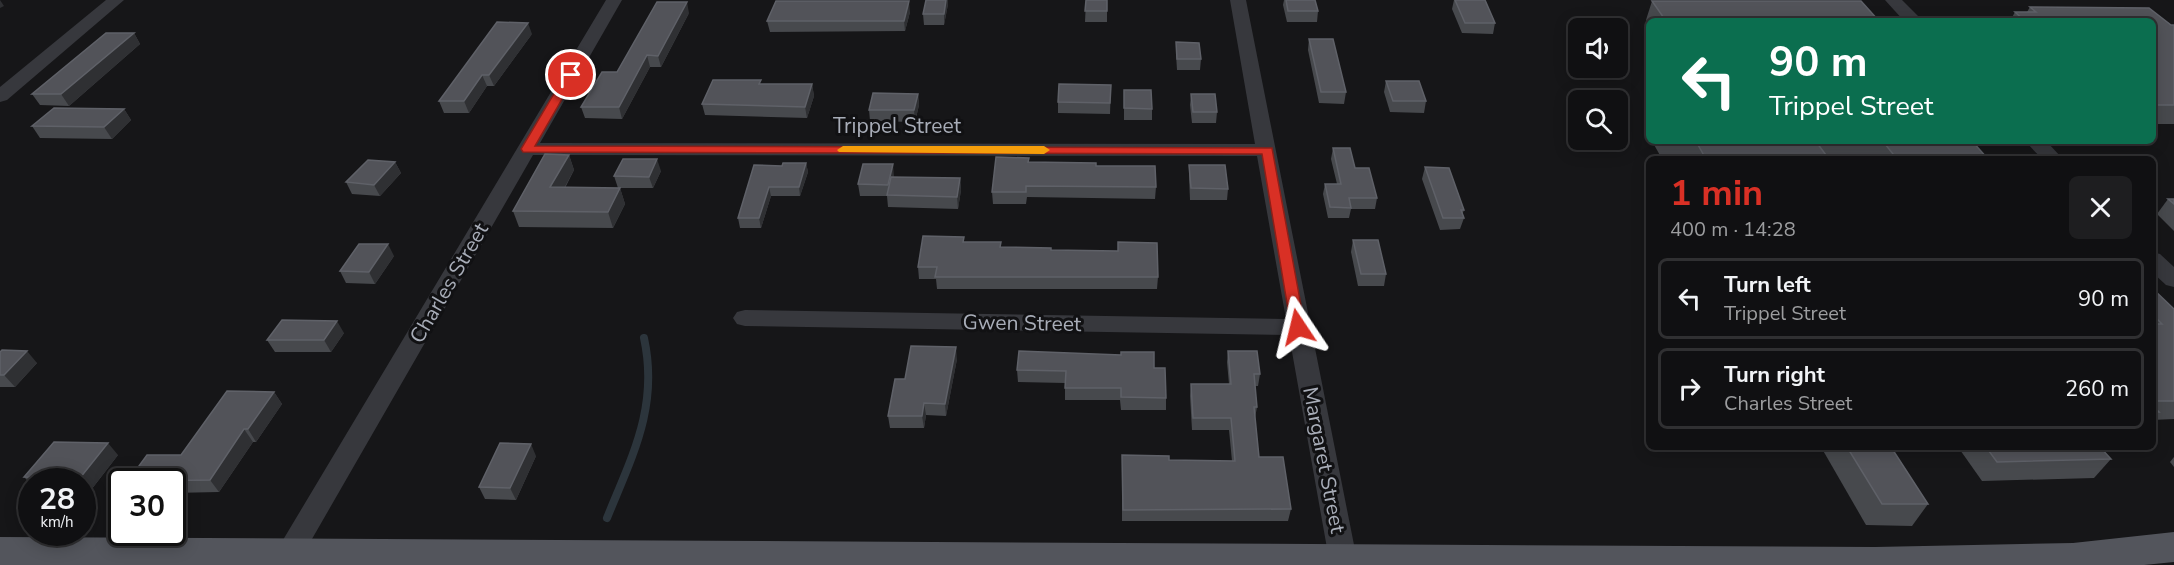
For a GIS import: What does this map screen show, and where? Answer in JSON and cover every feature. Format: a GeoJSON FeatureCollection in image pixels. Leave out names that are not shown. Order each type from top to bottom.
{"type":"FeatureCollection","features":[{"type":"Feature","properties":{"kind":"main road"},"geometry":{"type":"LineString","coordinates":[[0,552],[285,560],[1876,564],[2073,558],[2174,547]]}},
{"type":"Feature","properties":{"kind":"street"},"geometry":{"type":"LineString","coordinates":[[0,96],[116,0]]}},
{"type":"Feature","properties":{"kind":"street","name":"Charles Street"},"geometry":{"type":"LineString","coordinates":[[285,560],[614,0]]}},
{"type":"Feature","properties":{"kind":"street","name":"Margaret Street"},"geometry":{"type":"LineString","coordinates":[[1238,0],[1344,561]]}},
{"type":"Feature","properties":{"kind":"street"},"geometry":{"type":"LineString","coordinates":[[1893,0],[1911,18]]}},
{"type":"Feature","properties":{"kind":"street"},"geometry":{"type":"LineString","coordinates":[[2038,144],[2050,156]]}},
{"type":"Feature","properties":{"kind":"street","name":"Trippel Street"},"geometry":{"type":"LineString","coordinates":[[527,149],[1267,150]]}},
{"type":"Feature","properties":{"kind":"street"},"geometry":{"type":"LineString","coordinates":[[2156,263],[2174,280]]}},
{"type":"Feature","properties":{"kind":"street","name":"Gwen Street"},"geometry":{"type":"LineString","coordinates":[[745,318],[1298,327]]}},
{"type":"Feature","properties":{"kind":"building"},"geometry":{"type":"Polygon","coordinates":[[[926,0],[946,0],[944,14],[923,14],[926,0]]]}},
{"type":"Feature","properties":{"kind":"building"},"geometry":{"type":"Polygon","coordinates":[[[1086,0],[1107,0],[1107,11],[1085,11],[1086,0]]]}},
{"type":"Feature","properties":{"kind":"building"},"geometry":{"type":"Polygon","coordinates":[[[1286,0],[1315,0],[1318,11],[1288,11],[1286,0]]]}},
{"type":"Feature","properties":{"kind":"building"},"geometry":{"type":"Polygon","coordinates":[[[1455,0],[1485,0],[1495,23],[1465,23],[1455,0]]]}},
{"type":"Feature","properties":{"kind":"building"},"geometry":{"type":"Polygon","coordinates":[[[776,1],[909,1],[904,21],[767,21],[776,1]]]}},
{"type":"Feature","properties":{"kind":"building"},"geometry":{"type":"Polygon","coordinates":[[[1652,1],[1861,1],[1876,18],[1664,18],[1652,1]]]}},
{"type":"Feature","properties":{"kind":"building"},"geometry":{"type":"Polygon","coordinates":[[[657,2],[687,2],[658,56],[647,55],[619,107],[581,107],[602,72],[617,72],[657,2]]]}},
{"type":"Feature","properties":{"kind":"building"},"geometry":{"type":"Polygon","coordinates":[[[2030,7],[2149,8],[2174,25],[2174,105],[2156,105],[2156,18],[2022,18],[2015,12],[2036,12],[2030,7]]]}},
{"type":"Feature","properties":{"kind":"building"},"geometry":{"type":"Polygon","coordinates":[[[497,22],[528,23],[489,75],[482,75],[464,101],[439,101],[497,22]]]}},
{"type":"Feature","properties":{"kind":"building"},"geometry":{"type":"Polygon","coordinates":[[[106,33],[134,33],[61,94],[32,94],[106,33]]]}},
{"type":"Feature","properties":{"kind":"building"},"geometry":{"type":"Polygon","coordinates":[[[1309,39],[1333,39],[1346,92],[1321,92],[1309,39]]]}},
{"type":"Feature","properties":{"kind":"building"},"geometry":{"type":"Polygon","coordinates":[[[1176,42],[1199,43],[1201,59],[1177,59],[1176,42]]]}},
{"type":"Feature","properties":{"kind":"building"},"geometry":{"type":"Polygon","coordinates":[[[713,80],[761,80],[759,84],[812,84],[805,107],[702,104],[713,80]]]}},
{"type":"Feature","properties":{"kind":"building"},"geometry":{"type":"Polygon","coordinates":[[[1386,81],[1419,81],[1426,101],[1393,101],[1386,81]]]}},
{"type":"Feature","properties":{"kind":"building"},"geometry":{"type":"Polygon","coordinates":[[[1059,84],[1111,85],[1110,103],[1058,102],[1059,84]]]}},
{"type":"Feature","properties":{"kind":"building"},"geometry":{"type":"Polygon","coordinates":[[[1124,90],[1151,90],[1152,109],[1124,108],[1124,90]]]}},
{"type":"Feature","properties":{"kind":"building"},"geometry":{"type":"Polygon","coordinates":[[[873,93],[918,94],[914,110],[869,110],[873,93]]]}},
{"type":"Feature","properties":{"kind":"building"},"geometry":{"type":"Polygon","coordinates":[[[1191,94],[1215,94],[1217,112],[1193,112],[1191,94]]]}},
{"type":"Feature","properties":{"kind":"building"},"geometry":{"type":"Polygon","coordinates":[[[54,108],[124,109],[104,127],[32,126],[54,108]]]}},
{"type":"Feature","properties":{"kind":"building"},"geometry":{"type":"Polygon","coordinates":[[[1818,144],[1827,156],[1704,156],[1698,145],[1671,145],[1818,144]]]}},
{"type":"Feature","properties":{"kind":"building"},"geometry":{"type":"Polygon","coordinates":[[[1885,144],[1975,144],[1985,156],[1895,156],[1885,144]]]}},
{"type":"Feature","properties":{"kind":"building"},"geometry":{"type":"Polygon","coordinates":[[[1333,148],[1350,148],[1355,168],[1369,168],[1377,198],[1349,198],[1351,208],[1330,207],[1325,184],[1341,184],[1333,148]]]}},
{"type":"Feature","properties":{"kind":"building"},"geometry":{"type":"Polygon","coordinates":[[[545,154],[569,155],[550,187],[620,188],[608,212],[513,211],[545,154]]]}},
{"type":"Feature","properties":{"kind":"building"},"geometry":{"type":"Polygon","coordinates":[[[996,157],[1029,158],[1028,162],[1096,163],[1096,166],[1155,166],[1156,187],[1026,186],[1026,192],[992,192],[996,157]]]}},
{"type":"Feature","properties":{"kind":"building"},"geometry":{"type":"Polygon","coordinates":[[[623,159],[657,159],[649,177],[614,176],[623,159]]]}},
{"type":"Feature","properties":{"kind":"building"},"geometry":{"type":"Polygon","coordinates":[[[368,160],[395,162],[374,185],[346,182],[368,160]]]}},
{"type":"Feature","properties":{"kind":"building"},"geometry":{"type":"Polygon","coordinates":[[[783,163],[806,163],[799,187],[769,187],[759,218],[738,218],[754,165],[782,166],[783,163]]]}},
{"type":"Feature","properties":{"kind":"building"},"geometry":{"type":"Polygon","coordinates":[[[863,164],[893,164],[888,185],[858,184],[863,164]]]}},
{"type":"Feature","properties":{"kind":"building"},"geometry":{"type":"Polygon","coordinates":[[[1189,165],[1225,165],[1228,189],[1191,188],[1189,165]]]}},
{"type":"Feature","properties":{"kind":"building"},"geometry":{"type":"Polygon","coordinates":[[[1425,167],[1449,168],[1464,210],[1461,210],[1464,218],[1443,218],[1425,167]]]}},
{"type":"Feature","properties":{"kind":"building"},"geometry":{"type":"Polygon","coordinates":[[[891,177],[960,178],[957,197],[887,195],[891,177]]]}},
{"type":"Feature","properties":{"kind":"building"},"geometry":{"type":"Polygon","coordinates":[[[923,236],[964,237],[963,242],[1001,242],[1000,247],[1051,248],[1051,250],[1118,251],[1118,242],[1157,243],[1158,277],[935,277],[937,267],[918,267],[923,236]]]}},
{"type":"Feature","properties":{"kind":"building"},"geometry":{"type":"Polygon","coordinates":[[[1353,240],[1378,240],[1386,274],[1361,274],[1353,240]]]}},
{"type":"Feature","properties":{"kind":"building"},"geometry":{"type":"Polygon","coordinates":[[[359,244],[388,244],[369,272],[340,271],[359,244]]]}},
{"type":"Feature","properties":{"kind":"building"},"geometry":{"type":"Polygon","coordinates":[[[2156,292],[2174,309],[2174,401],[2156,401],[2156,324],[2162,324],[2156,318],[2156,292]]]}},
{"type":"Feature","properties":{"kind":"building"},"geometry":{"type":"Polygon","coordinates":[[[282,320],[337,321],[324,340],[267,340],[282,320]]]}},
{"type":"Feature","properties":{"kind":"building"},"geometry":{"type":"Polygon","coordinates":[[[911,346],[956,347],[945,404],[924,403],[922,416],[888,416],[895,379],[905,379],[911,346]]]}},
{"type":"Feature","properties":{"kind":"building"},"geometry":{"type":"Polygon","coordinates":[[[2,350],[27,351],[4,375],[0,375],[0,352],[2,350]]]}},
{"type":"Feature","properties":{"kind":"building"},"geometry":{"type":"Polygon","coordinates":[[[1019,351],[1121,355],[1121,352],[1154,352],[1154,368],[1165,368],[1166,398],[1121,397],[1121,388],[1065,388],[1066,371],[1017,370],[1019,351]]]}},
{"type":"Feature","properties":{"kind":"building"},"geometry":{"type":"Polygon","coordinates":[[[1228,351],[1257,351],[1260,374],[1254,374],[1257,407],[1254,407],[1259,457],[1283,457],[1291,509],[1123,510],[1122,455],[1169,456],[1169,460],[1235,461],[1231,418],[1193,418],[1191,384],[1231,384],[1228,351]]]}},
{"type":"Feature","properties":{"kind":"building"},"geometry":{"type":"Polygon","coordinates":[[[227,391],[274,392],[248,429],[244,429],[210,480],[186,480],[186,468],[138,468],[147,455],[181,455],[227,391]]]}},
{"type":"Feature","properties":{"kind":"building"},"geometry":{"type":"Polygon","coordinates":[[[54,442],[108,443],[88,468],[32,468],[54,442]]]}},
{"type":"Feature","properties":{"kind":"building"},"geometry":{"type":"Polygon","coordinates":[[[500,443],[531,444],[510,488],[479,487],[500,443]]]}},
{"type":"Feature","properties":{"kind":"building"},"geometry":{"type":"Polygon","coordinates":[[[1849,450],[1893,450],[1928,504],[1882,504],[1849,450]]]}},
{"type":"Feature","properties":{"kind":"building"},"geometry":{"type":"Polygon","coordinates":[[[1988,450],[2103,450],[2111,459],[1997,462],[1988,450]]]}},
{"type":"Feature","properties":{"kind":"waterway"},"geometry":{"type":"LineString","coordinates":[[607,518],[641,431],[648,387],[648,363],[644,338]]}},
{"type":"Feature","properties":{"kind":"slow traffic"},"geometry":{"type":"LineString","coordinates":[[843,150],[1044,150]]}},
{"type":"Feature","properties":{"kind":"route"},"geometry":{"type":"LineString","coordinates":[[571,75],[527,149],[1267,150],[1298,327]]}}]}
